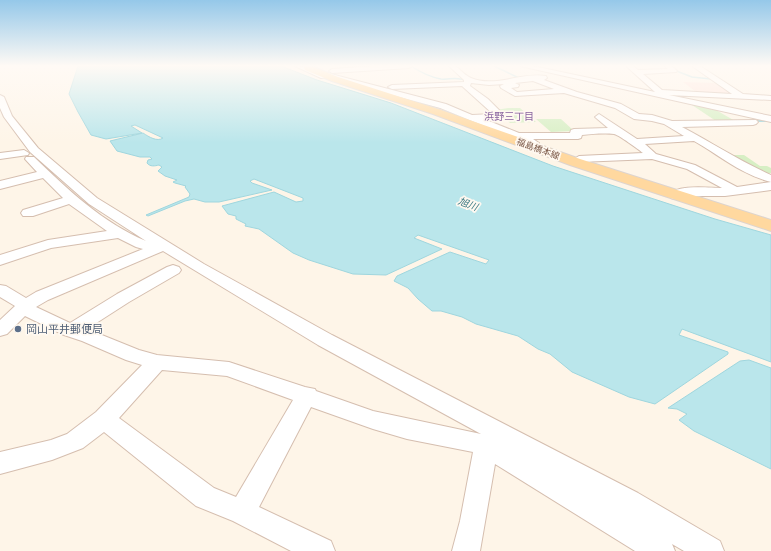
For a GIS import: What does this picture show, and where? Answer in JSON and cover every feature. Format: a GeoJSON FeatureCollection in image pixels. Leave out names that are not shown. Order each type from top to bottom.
{"type":"FeatureCollection","features":[{"type":"Feature","properties":{"kind":"main road","name":"福島橋本線"},"geometry":{"type":"LineString","coordinates":[[375,92],[437,112],[527,146],[771,226]]}},
{"type":"Feature","properties":{"kind":"street"},"geometry":{"type":"LineString","coordinates":[[391,92],[443,106],[514,136],[579,159],[611,174]]}},
{"type":"Feature","properties":{"kind":"street"},"geometry":{"type":"LineString","coordinates":[[469,117],[501,116],[472,92]]}},
{"type":"Feature","properties":{"kind":"street"},"geometry":{"type":"LineString","coordinates":[[512,92],[515,94],[554,92]]}},
{"type":"Feature","properties":{"kind":"street"},"geometry":{"type":"LineString","coordinates":[[568,92],[618,106],[637,117],[671,123],[770,119]]}},
{"type":"Feature","properties":{"kind":"street"},"geometry":{"type":"LineString","coordinates":[[645,92],[770,119]]}},
{"type":"Feature","properties":{"kind":"street"},"geometry":{"type":"LineString","coordinates":[[660,92],[771,98]]}},
{"type":"Feature","properties":{"kind":"street"},"geometry":{"type":"LineString","coordinates":[[734,92],[770,119]]}},
{"type":"Feature","properties":{"kind":"street"},"geometry":{"type":"LineString","coordinates":[[2,112],[13,142],[71,199],[120,233],[141,244],[163,246]]}},
{"type":"Feature","properties":{"kind":"street"},"geometry":{"type":"LineString","coordinates":[[2,112],[34,150],[65,178],[93,201],[163,246],[325,340],[629,502],[710,551]]}},
{"type":"Feature","properties":{"kind":"street"},"geometry":{"type":"LineString","coordinates":[[599,117],[630,140],[636,142],[693,138]]}},
{"type":"Feature","properties":{"kind":"street"},"geometry":{"type":"LineString","coordinates":[[671,123],[693,138],[744,167],[771,179]]}},
{"type":"Feature","properties":{"kind":"street"},"geometry":{"type":"LineString","coordinates":[[514,136],[578,136],[574,132],[617,131]]}},
{"type":"Feature","properties":{"kind":"street"},"geometry":{"type":"LineString","coordinates":[[636,142],[652,156]]}},
{"type":"Feature","properties":{"kind":"street"},"geometry":{"type":"LineString","coordinates":[[608,146],[621,157]]}},
{"type":"Feature","properties":{"kind":"street"},"geometry":{"type":"LineString","coordinates":[[0,156],[24,153]]}},
{"type":"Feature","properties":{"kind":"street"},"geometry":{"type":"LineString","coordinates":[[579,159],[652,156],[691,167],[734,190]]}},
{"type":"Feature","properties":{"kind":"street"},"geometry":{"type":"LineString","coordinates":[[0,185],[45,175],[61,179],[65,178]]}},
{"type":"Feature","properties":{"kind":"street"},"geometry":{"type":"LineString","coordinates":[[675,195],[680,192],[720,192],[771,186]]}},
{"type":"Feature","properties":{"kind":"street"},"geometry":{"type":"LineString","coordinates":[[28,213],[71,199]]}},
{"type":"Feature","properties":{"kind":"street"},"geometry":{"type":"LineString","coordinates":[[0,260],[48,244],[120,233]]}},
{"type":"Feature","properties":{"kind":"street"},"geometry":{"type":"LineString","coordinates":[[0,330],[25,306],[42,296],[163,246]]}},
{"type":"Feature","properties":{"kind":"street"},"geometry":{"type":"LineString","coordinates":[[72,331],[123,298],[173,270]]}},
{"type":"Feature","properties":{"kind":"street"},"geometry":{"type":"LineString","coordinates":[[0,290],[21,302],[29,311],[72,331],[89,336],[133,355],[157,362],[229,369],[307,395],[373,420],[486,446],[499,446],[594,492],[629,502]]}},
{"type":"Feature","properties":{"kind":"street"},"geometry":{"type":"LineString","coordinates":[[0,463],[52,450],[75,441],[104,419],[157,362]]}},
{"type":"Feature","properties":{"kind":"street"},"geometry":{"type":"LineString","coordinates":[[242,512],[307,395]]}},
{"type":"Feature","properties":{"kind":"street"},"geometry":{"type":"LineString","coordinates":[[104,419],[205,498],[242,512],[321,551]]}},
{"type":"Feature","properties":{"kind":"street"},"geometry":{"type":"LineString","coordinates":[[466,551],[473,521],[486,446]]}},
{"type":"Feature","properties":{"kind":"street"},"geometry":{"type":"LineString","coordinates":[[486,446],[661,551]]}},
{"type":"Feature","properties":{"kind":"shaded area"},"geometry":{"type":"Polygon","coordinates":[[[696,92],[731,92],[736,95],[699,94],[696,92]]]}},
{"type":"Feature","properties":{"kind":"green space"},"geometry":{"type":"Polygon","coordinates":[[[689,103],[722,110],[716,110],[735,121],[716,121],[689,103]]]}},
{"type":"Feature","properties":{"kind":"green space"},"geometry":{"type":"Polygon","coordinates":[[[520,108],[536,122],[510,123],[496,110],[520,108]]]}},
{"type":"Feature","properties":{"kind":"green space"},"geometry":{"type":"Polygon","coordinates":[[[536,119],[561,119],[574,131],[551,132],[536,119]]]}},
{"type":"Feature","properties":{"kind":"green space"},"geometry":{"type":"Polygon","coordinates":[[[728,155],[744,155],[760,166],[767,166],[771,168],[771,173],[763,174],[728,155]]]}},
{"type":"Feature","properties":{"kind":"water","name":"旭川"},"geometry":{"type":"Polygon","coordinates":[[[70,92],[355,92],[391,103],[553,166],[715,219],[771,235],[771,362],[682,329],[679,335],[728,352],[728,354],[655,404],[629,397],[572,372],[550,354],[538,349],[518,336],[476,324],[462,317],[441,311],[432,311],[408,288],[394,281],[397,276],[450,252],[486,264],[489,260],[418,235],[414,238],[442,249],[386,275],[353,274],[309,260],[293,253],[259,229],[245,226],[246,224],[236,219],[236,216],[228,214],[222,206],[274,192],[296,202],[303,201],[303,198],[254,179],[250,181],[272,190],[219,202],[205,202],[194,199],[185,201],[148,216],[146,215],[189,197],[190,194],[185,187],[186,186],[173,182],[177,180],[165,176],[158,171],[162,167],[159,165],[153,166],[148,164],[148,160],[152,159],[150,157],[140,157],[117,151],[110,141],[143,133],[156,139],[163,138],[135,125],[131,126],[142,133],[106,139],[91,135],[69,94],[70,92]]]}},
{"type":"Feature","properties":{"kind":"water"},"geometry":{"type":"Polygon","coordinates":[[[749,360],[771,368],[771,469],[694,431],[679,420],[687,414],[677,409],[668,408],[740,361],[749,360]]]}},
{"type":"Feature","properties":{"kind":"waterway"},"geometry":{"type":"LineString","coordinates":[[753,121],[766,121]]}},
{"type":"Feature","properties":{"kind":"place","name":"岡山平井郵便局"},"geometry":{"type":"Point","coordinates":[18,329]}},
{"type":"Feature","properties":{"kind":"district","name":"浜野三丁目"},"geometry":{"type":"Point","coordinates":[509,116]}}]}
